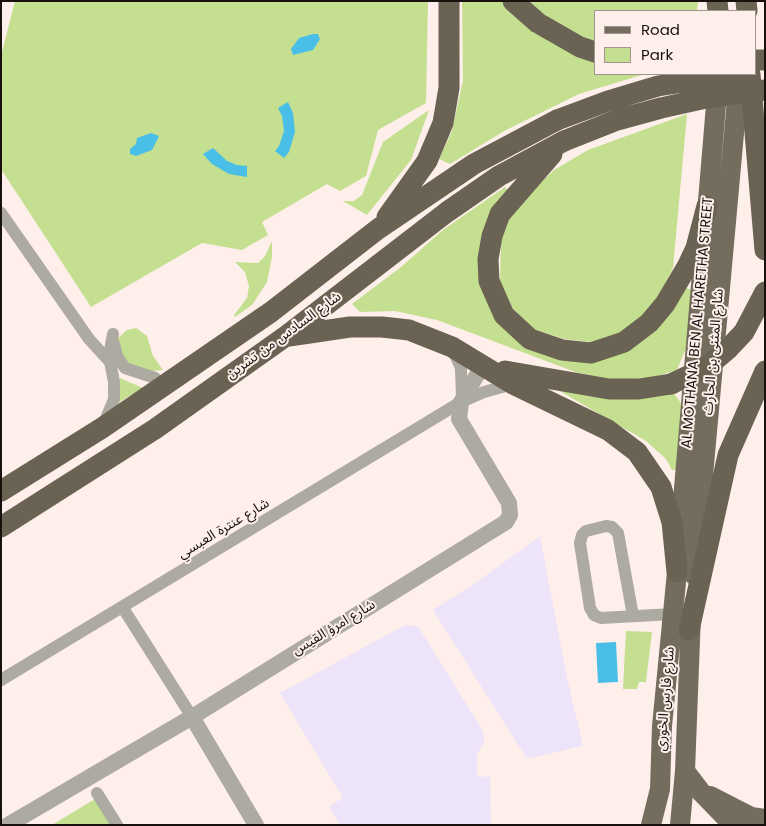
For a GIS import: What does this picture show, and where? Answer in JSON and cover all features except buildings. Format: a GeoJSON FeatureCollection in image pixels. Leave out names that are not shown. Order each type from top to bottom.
{"type":"FeatureCollection","features":[{"type":"Feature","properties":{"kind":"highway"},"geometry":{"type":"LineString","coordinates":[[378,229],[427,161],[443,123],[449,88],[449,1]]}},
{"type":"Feature","properties":{"kind":"highway"},"geometry":{"type":"LineString","coordinates":[[513,1],[538,23],[587,49]]}},
{"type":"Feature","properties":{"kind":"highway","name":"شارع السادس من تشرين"},"geometry":{"type":"LineString","coordinates":[[1,491],[102,428],[271,312],[378,229],[474,164],[557,120],[608,101],[658,86],[727,75]]}},
{"type":"Feature","properties":{"kind":"highway"},"geometry":{"type":"LineString","coordinates":[[750,75],[765,250]]}},
{"type":"Feature","properties":{"kind":"highway","name":"شارع السادس من تشرين"},"geometry":{"type":"LineString","coordinates":[[1,527],[155,429],[286,336],[447,212],[500,176],[564,141],[617,120],[706,98],[765,90]]}},
{"type":"Feature","properties":{"kind":"highway"},"geometry":{"type":"LineString","coordinates":[[564,141],[500,214],[492,236],[488,259],[489,281],[504,314],[530,339],[562,350],[591,353],[624,342],[649,323],[665,304],[696,248],[707,206]]}},
{"type":"Feature","properties":{"kind":"highway"},"geometry":{"type":"LineString","coordinates":[[483,365],[529,376],[609,389],[639,389],[671,384],[707,367],[728,349],[744,332],[765,292]]}},
{"type":"Feature","properties":{"kind":"highway"},"geometry":{"type":"LineString","coordinates":[[286,336],[350,327],[382,327],[409,330],[452,347],[513,384],[608,430],[624,441],[642,458],[653,472],[668,504],[677,572]]}},
{"type":"Feature","properties":{"kind":"highway"},"geometry":{"type":"LineString","coordinates":[[689,630],[728,455],[765,371]]}},
{"type":"Feature","properties":{"kind":"main road","name":"AL MOTHANA BEN AL HARETHA STREET"},"geometry":{"type":"LineString","coordinates":[[677,572],[718,75]]}},
{"type":"Feature","properties":{"kind":"main road","name":"شارع المثنى بن الحارث"},"geometry":{"type":"LineString","coordinates":[[689,630],[740,75]]}},
{"type":"Feature","properties":{"kind":"main road","name":"شارع فارس الخوري"},"geometry":{"type":"LineString","coordinates":[[651,825],[660,789],[662,726],[677,572]]}},
{"type":"Feature","properties":{"kind":"main road","name":"شارع فارس الخوري"},"geometry":{"type":"LineString","coordinates":[[680,825],[685,771],[689,630]]}},
{"type":"Feature","properties":{"kind":"main road"},"geometry":{"type":"LineString","coordinates":[[685,771],[701,792],[733,825]]}},
{"type":"Feature","properties":{"kind":"main road"},"geometry":{"type":"LineString","coordinates":[[701,792],[732,805],[752,817],[765,818]]}},
{"type":"Feature","properties":{"kind":"street"},"geometry":{"type":"LineString","coordinates":[[1,213],[89,339],[110,362]]}},
{"type":"Feature","properties":{"kind":"street"},"geometry":{"type":"LineString","coordinates":[[102,428],[114,399],[114,382],[109,356],[113,336],[117,356],[126,368],[141,375],[155,378],[163,386]]}},
{"type":"Feature","properties":{"kind":"street"},"geometry":{"type":"LineString","coordinates":[[452,347],[462,368],[463,391],[461,402]]}},
{"type":"Feature","properties":{"kind":"street"},"geometry":{"type":"LineString","coordinates":[[461,402],[483,365]]}},
{"type":"Feature","properties":{"kind":"street","name":"شارع عنترة العبسي"},"geometry":{"type":"LineString","coordinates":[[1,680],[461,402],[484,392],[513,384]]}},
{"type":"Feature","properties":{"kind":"street","name":"شارع امرؤ القيس"},"geometry":{"type":"LineString","coordinates":[[8,825],[192,717],[506,522],[511,511],[509,503],[461,424],[459,413],[461,402]]}},
{"type":"Feature","properties":{"kind":"street"},"geometry":{"type":"LineString","coordinates":[[633,616],[618,532],[612,527],[606,526],[586,531],[581,537],[580,543],[592,612],[601,618],[673,614]]}},
{"type":"Feature","properties":{"kind":"street"},"geometry":{"type":"LineString","coordinates":[[123,608],[192,717],[256,825]]}},
{"type":"Feature","properties":{"kind":"street"},"geometry":{"type":"LineString","coordinates":[[98,793],[118,825]]}},
{"type":"Feature","properties":{"kind":"shaded area"},"geometry":{"type":"Polygon","coordinates":[[[540,536],[567,678],[583,746],[527,759],[433,610],[474,584],[540,536]]]}},
{"type":"Feature","properties":{"kind":"shaded area"},"geometry":{"type":"Polygon","coordinates":[[[405,625],[418,626],[483,731],[485,741],[477,754],[477,776],[490,777],[491,825],[340,825],[329,806],[343,798],[280,693],[405,625]]]}},
{"type":"Feature","properties":{"kind":"green space"},"geometry":{"type":"Polygon","coordinates":[[[15,1],[428,1],[426,103],[378,130],[366,176],[340,191],[327,184],[262,222],[268,235],[242,250],[202,243],[91,307],[1,169],[1,56],[15,1]]]}},
{"type":"Feature","properties":{"kind":"green space"},"geometry":{"type":"Polygon","coordinates":[[[462,1],[503,1],[594,60],[594,75],[642,75],[579,94],[506,130],[450,164],[439,159],[452,131],[463,80],[462,1]]]}},
{"type":"Feature","properties":{"kind":"green space"},"geometry":{"type":"Polygon","coordinates":[[[529,1],[698,1],[697,10],[594,10],[594,42],[544,16],[529,1]]]}},
{"type":"Feature","properties":{"kind":"green space"},"geometry":{"type":"Polygon","coordinates":[[[429,110],[411,160],[367,215],[343,201],[354,201],[362,195],[383,142],[429,110]]]}},
{"type":"Feature","properties":{"kind":"green space"},"geometry":{"type":"Polygon","coordinates":[[[687,114],[673,268],[657,299],[643,316],[621,332],[591,342],[564,339],[534,329],[513,309],[500,282],[501,241],[509,220],[522,201],[554,170],[588,150],[687,114]]]}},
{"type":"Feature","properties":{"kind":"green space"},"geometry":{"type":"Polygon","coordinates":[[[505,187],[511,193],[480,247],[512,336],[616,355],[647,338],[672,311],[684,287],[691,290],[689,341],[677,370],[651,378],[614,380],[578,373],[437,320],[395,311],[360,312],[352,304],[401,267],[443,230],[505,187]]]}},
{"type":"Feature","properties":{"kind":"green space"},"geometry":{"type":"Polygon","coordinates":[[[272,241],[272,257],[267,282],[252,305],[235,317],[234,315],[247,298],[249,286],[245,272],[235,262],[258,263],[265,256],[272,241]]]}},
{"type":"Feature","properties":{"kind":"green space"},"geometry":{"type":"Polygon","coordinates":[[[136,328],[147,336],[153,356],[163,370],[142,372],[118,356],[118,338],[127,330],[136,328]]]}},
{"type":"Feature","properties":{"kind":"green space"},"geometry":{"type":"Polygon","coordinates":[[[534,376],[673,392],[683,406],[680,470],[672,470],[666,459],[646,441],[534,376]]]}},
{"type":"Feature","properties":{"kind":"green space"},"geometry":{"type":"Polygon","coordinates":[[[120,378],[143,388],[116,404],[120,378]]]}},
{"type":"Feature","properties":{"kind":"green space"},"geometry":{"type":"Polygon","coordinates":[[[626,631],[652,632],[646,682],[639,682],[637,689],[623,689],[626,631]]]}},
{"type":"Feature","properties":{"kind":"green space"},"geometry":{"type":"Polygon","coordinates":[[[95,799],[111,825],[52,825],[95,799]]]}},
{"type":"Feature","properties":{"kind":"water"},"geometry":{"type":"Polygon","coordinates":[[[318,34],[320,39],[313,50],[293,55],[291,49],[299,38],[318,34]]]}},
{"type":"Feature","properties":{"kind":"water"},"geometry":{"type":"Polygon","coordinates":[[[288,102],[293,113],[295,132],[289,152],[284,158],[275,151],[279,146],[284,131],[282,116],[278,108],[288,102]]]}},
{"type":"Feature","properties":{"kind":"water"},"geometry":{"type":"Polygon","coordinates":[[[151,133],[159,136],[152,150],[136,156],[130,154],[130,149],[136,144],[137,138],[151,133]]]}},
{"type":"Feature","properties":{"kind":"water"},"geometry":{"type":"Polygon","coordinates":[[[213,148],[227,161],[247,166],[247,177],[229,174],[212,164],[203,154],[213,148]]]}},
{"type":"Feature","properties":{"kind":"water"},"geometry":{"type":"Polygon","coordinates":[[[616,642],[618,682],[598,683],[596,643],[616,642]]]}}]}
